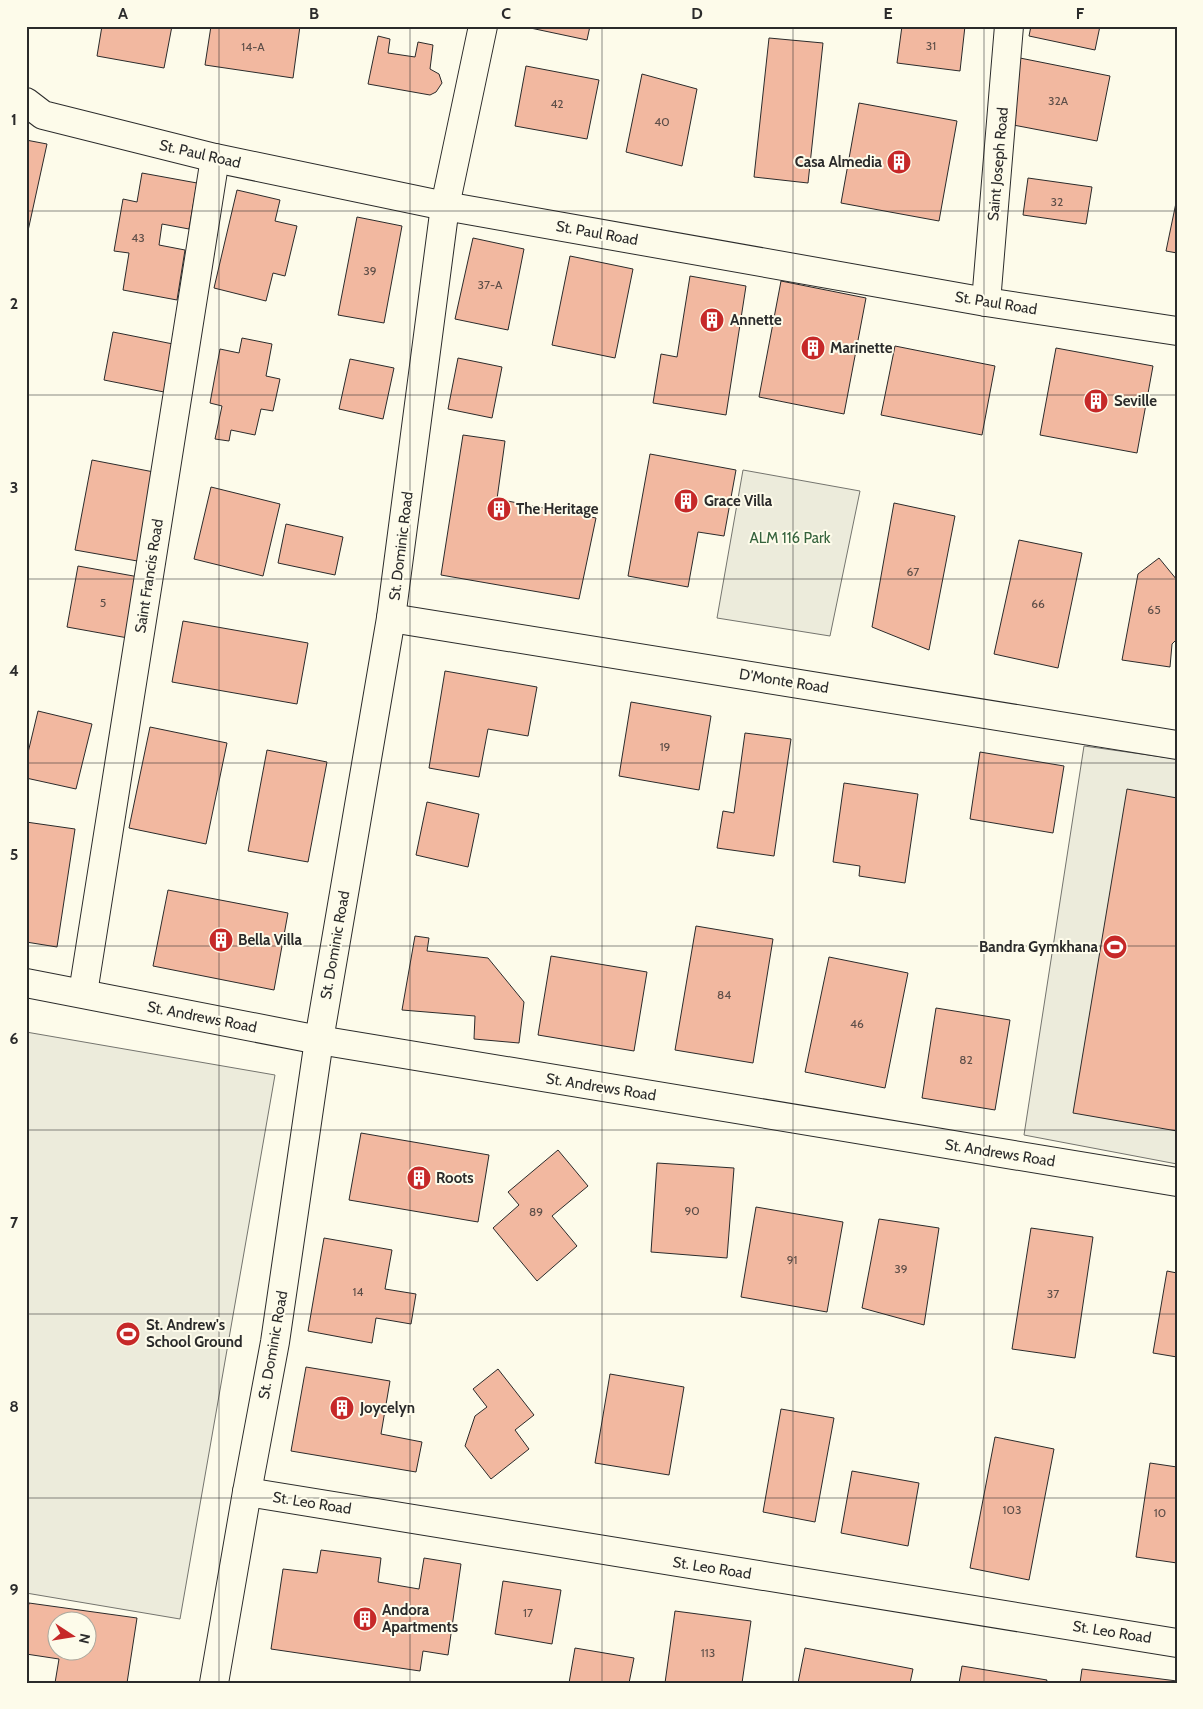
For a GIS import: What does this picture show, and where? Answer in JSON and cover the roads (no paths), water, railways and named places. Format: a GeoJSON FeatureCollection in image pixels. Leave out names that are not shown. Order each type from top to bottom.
{"type":"FeatureCollection","features":[{"type":"Feature","properties":{"kind":"street","name":"St. Dominic Road"},"geometry":{"type":"LineString","coordinates":[[214,1683],[275,1342],[319,1040],[391,618],[445,206],[483,26]]}},
{"type":"Feature","properties":{"kind":"street","name":"Saint Joseph Road"},"geometry":{"type":"LineString","coordinates":[[986,302],[1009,26]]}},
{"type":"Feature","properties":{"kind":"street","name":"St. Paul Road"},"geometry":{"type":"LineString","coordinates":[[26,102],[43,114],[215,158],[445,206],[986,302],[1177,332]]}},
{"type":"Feature","properties":{"kind":"street","name":"Saint Francis Road"},"geometry":{"type":"LineString","coordinates":[[83,993],[215,158]]}},
{"type":"Feature","properties":{"kind":"street","name":"D'Monte Road"},"geometry":{"type":"LineString","coordinates":[[391,618],[1177,744]]}},
{"type":"Feature","properties":{"kind":"street","name":"St. Andrews Road"},"geometry":{"type":"LineString","coordinates":[[26,983],[319,1040],[1177,1182]]}},
{"type":"Feature","properties":{"kind":"street","name":"St. Leo Road"},"geometry":{"type":"LineString","coordinates":[[247,1492],[1177,1643]]}},
{"type":"Feature","properties":{"kind":"place","name":"Casa Almedia"},"geometry":{"type":"Point","coordinates":[899,162]}},
{"type":"Feature","properties":{"kind":"place","name":"Annette"},"geometry":{"type":"Point","coordinates":[712,320]}},
{"type":"Feature","properties":{"kind":"place","name":"Marinette"},"geometry":{"type":"Point","coordinates":[813,348]}},
{"type":"Feature","properties":{"kind":"place","name":"Seville"},"geometry":{"type":"Point","coordinates":[1096,401]}},
{"type":"Feature","properties":{"kind":"place","name":"Grace Villa"},"geometry":{"type":"Point","coordinates":[686,501]}},
{"type":"Feature","properties":{"kind":"place","name":"The Heritage"},"geometry":{"type":"Point","coordinates":[499,509]}},
{"type":"Feature","properties":{"kind":"place","name":"Bella Villa"},"geometry":{"type":"Point","coordinates":[221,940]}},
{"type":"Feature","properties":{"kind":"place","name":"Bandra Gymkhana"},"geometry":{"type":"Point","coordinates":[1115,947]}},
{"type":"Feature","properties":{"kind":"place","name":"Roots"},"geometry":{"type":"Point","coordinates":[419,1178]}},
{"type":"Feature","properties":{"kind":"place","name":"St. Andrew's School Ground"},"geometry":{"type":"Point","coordinates":[128,1334]}},
{"type":"Feature","properties":{"kind":"place","name":"Joycelyn"},"geometry":{"type":"Point","coordinates":[342,1408]}},
{"type":"Feature","properties":{"kind":"place","name":"Andora Apartments"},"geometry":{"type":"Point","coordinates":[365,1619]}},
{"type":"Feature","properties":{"kind":"park label","name":"ALM 116 Park"},"geometry":{"type":"Point","coordinates":[790,538]}}]}
